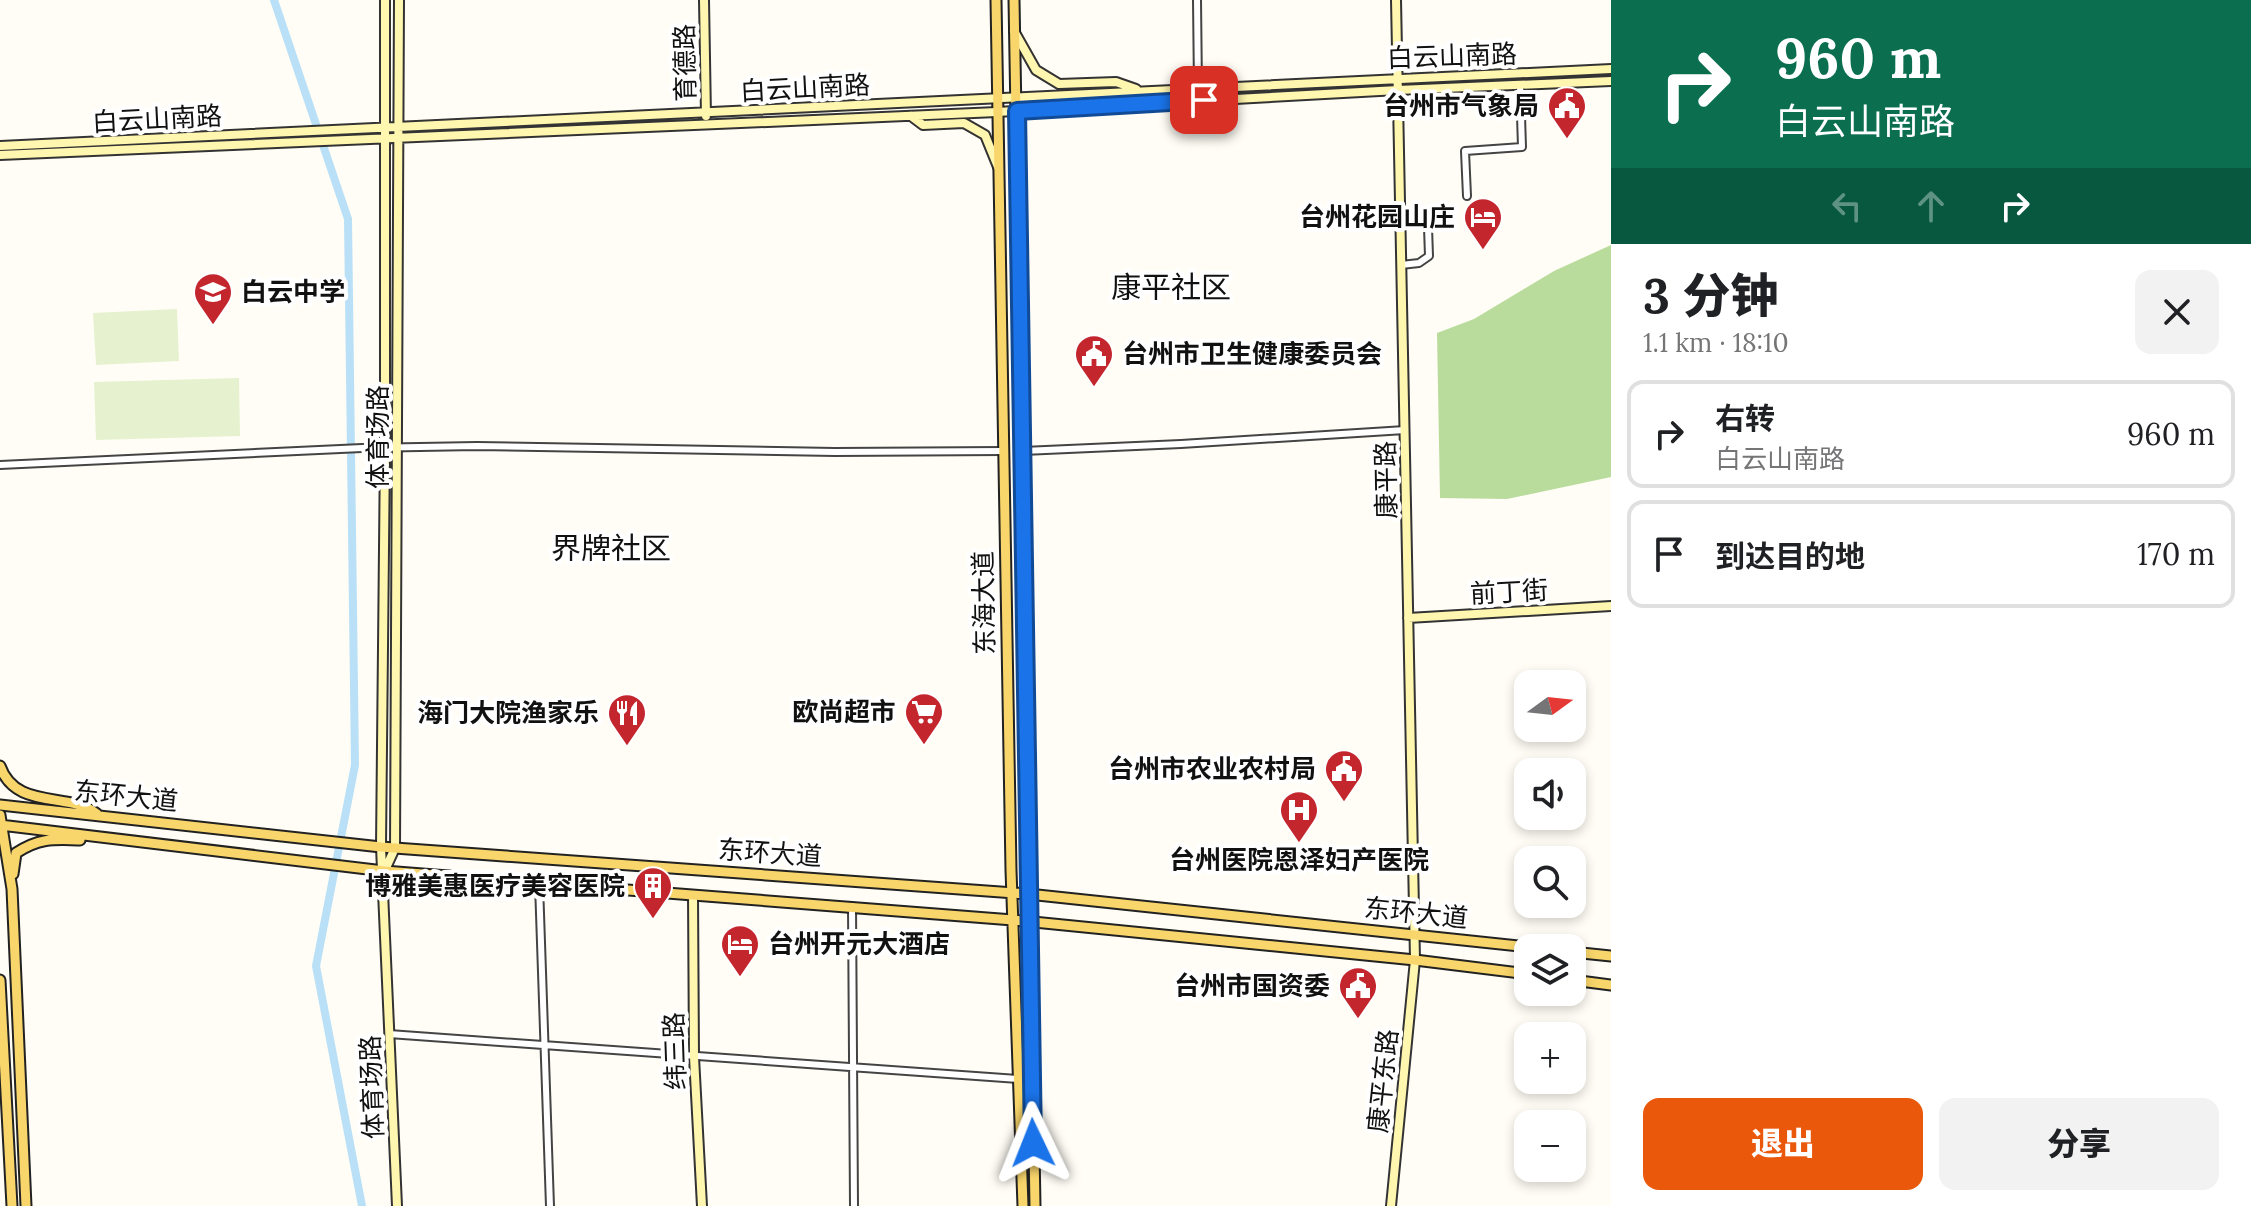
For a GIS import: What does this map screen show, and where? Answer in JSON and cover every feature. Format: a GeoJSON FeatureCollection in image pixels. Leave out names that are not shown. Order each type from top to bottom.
{"type":"FeatureCollection","features":[{"type":"Feature","properties":{"kind":"main road","name":"体育场路"},"geometry":{"type":"LineString","coordinates":[[385,0],[381,847],[397,1206]]}},
{"type":"Feature","properties":{"kind":"main road","name":"体育场路"},"geometry":{"type":"LineString","coordinates":[[384,871],[395,848],[399,0]]}},
{"type":"Feature","properties":{"kind":"main road","name":"育德路"},"geometry":{"type":"LineString","coordinates":[[704,0],[706,125]]}},
{"type":"Feature","properties":{"kind":"main road","name":"东海大道"},"geometry":{"type":"LineString","coordinates":[[996,0],[1012,893],[1023,1206]]}},
{"type":"Feature","properties":{"kind":"main road","name":"东海大道"},"geometry":{"type":"LineString","coordinates":[[1014,0],[1035,1206]]}},
{"type":"Feature","properties":{"kind":"main road","name":"康平路"},"geometry":{"type":"LineString","coordinates":[[1396,0],[1415,960]]}},
{"type":"Feature","properties":{"kind":"main road"},"geometry":{"type":"LineString","coordinates":[[1014,31],[1036,70],[1059,84],[1116,82],[1141,91]]}},
{"type":"Feature","properties":{"kind":"main road","name":"白云山南路"},"geometry":{"type":"LineString","coordinates":[[0,146],[385,134],[706,113],[1611,69]]}},
{"type":"Feature","properties":{"kind":"main road","name":"白云山南路"},"geometry":{"type":"LineString","coordinates":[[398,133],[706,125],[1611,81]]}},
{"type":"Feature","properties":{"kind":"main road"},"geometry":{"type":"LineString","coordinates":[[910,116],[923,125],[964,123],[985,135],[999,169]]}},
{"type":"Feature","properties":{"kind":"main road","name":"白云山南路"},"geometry":{"type":"LineString","coordinates":[[0,155],[302,137]]}},
{"type":"Feature","properties":{"kind":"main road","name":"前丁街"},"geometry":{"type":"LineString","coordinates":[[1408,618],[1611,606]]}},
{"type":"Feature","properties":{"kind":"main road"},"geometry":{"type":"LineString","coordinates":[[0,766],[3,774],[21,791],[47,801],[85,804],[97,814]]}},
{"type":"Feature","properties":{"kind":"main road","name":"东环大道"},"geometry":{"type":"LineString","coordinates":[[0,805],[381,847],[1028,894],[1514,946]]}},
{"type":"Feature","properties":{"kind":"main road"},"geometry":{"type":"LineString","coordinates":[[1,822],[12,889],[26,1206]]}},
{"type":"Feature","properties":{"kind":"main road","name":"东环大道"},"geometry":{"type":"LineString","coordinates":[[1,822],[384,871],[1029,921],[1514,972]]}},
{"type":"Feature","properties":{"kind":"main road"},"geometry":{"type":"LineString","coordinates":[[12,889],[16,853],[32,842],[51,839],[91,841],[96,836]]}},
{"type":"Feature","properties":{"kind":"main road","name":"纬三路"},"geometry":{"type":"LineString","coordinates":[[693,895],[694,1057],[702,1206]]}},
{"type":"Feature","properties":{"kind":"main road"},"geometry":{"type":"LineString","coordinates":[[1586,953],[1611,956]]}},
{"type":"Feature","properties":{"kind":"main road","name":"康平东路"},"geometry":{"type":"LineString","coordinates":[[1391,1206],[1415,960]]}},
{"type":"Feature","properties":{"kind":"main road"},"geometry":{"type":"LineString","coordinates":[[0,980],[12,1206],[0,1205]]}},
{"type":"Feature","properties":{"kind":"main road"},"geometry":{"type":"LineString","coordinates":[[1586,982],[1611,985]]}},
{"type":"Feature","properties":{"kind":"street"},"geometry":{"type":"LineString","coordinates":[[1197,0],[1198,88]]}},
{"type":"Feature","properties":{"kind":"street"},"geometry":{"type":"LineString","coordinates":[[1467,196],[1465,151],[1522,147],[1520,85]]}},
{"type":"Feature","properties":{"kind":"street"},"geometry":{"type":"LineString","coordinates":[[1400,221],[1417,220],[1428,227],[1429,256],[1419,263],[1401,265]]}},
{"type":"Feature","properties":{"kind":"street"},"geometry":{"type":"LineString","coordinates":[[1023,451],[1405,430]]}},
{"type":"Feature","properties":{"kind":"street"},"geometry":{"type":"LineString","coordinates":[[0,465],[398,447],[1004,451]]}},
{"type":"Feature","properties":{"kind":"street"},"geometry":{"type":"LineString","coordinates":[[539,884],[550,1206]]}},
{"type":"Feature","properties":{"kind":"street"},"geometry":{"type":"LineString","coordinates":[[852,906],[854,1206]]}},
{"type":"Feature","properties":{"kind":"street"},"geometry":{"type":"LineString","coordinates":[[389,1034],[1019,1079]]}},
{"type":"Feature","properties":{"kind":"green space"},"geometry":{"type":"Polygon","coordinates":[[[1611,245],[1611,477],[1507,499],[1440,498],[1437,333],[1474,319],[1554,271],[1611,245]]]}},
{"type":"Feature","properties":{"kind":"green space"},"geometry":{"type":"Polygon","coordinates":[[[177,309],[179,361],[96,365],[93,313],[177,309]]]}},
{"type":"Feature","properties":{"kind":"green space"},"geometry":{"type":"Polygon","coordinates":[[[239,378],[240,436],[96,440],[94,382],[239,378]]]}},
{"type":"Feature","properties":{"kind":"waterway"},"geometry":{"type":"LineString","coordinates":[[274,0],[348,219],[355,765],[316,966],[362,1206]]}},
{"type":"Feature","properties":{"kind":"place","name":"台州市气象局"},"geometry":{"type":"Point","coordinates":[1567,140]}},
{"type":"Feature","properties":{"kind":"place","name":"台州花园山庄"},"geometry":{"type":"Point","coordinates":[1483,251]}},
{"type":"Feature","properties":{"kind":"place","name":"白云中学"},"geometry":{"type":"Point","coordinates":[213,326]}},
{"type":"Feature","properties":{"kind":"place","name":"台州市卫生健康委员会"},"geometry":{"type":"Point","coordinates":[1094,388]}},
{"type":"Feature","properties":{"kind":"place","name":"欧尚超市"},"geometry":{"type":"Point","coordinates":[924,746]}},
{"type":"Feature","properties":{"kind":"place","name":"海门大院渔家乐"},"geometry":{"type":"Point","coordinates":[627,747]}},
{"type":"Feature","properties":{"kind":"place","name":"台州市农业农村局"},"geometry":{"type":"Point","coordinates":[1344,803]}},
{"type":"Feature","properties":{"kind":"place","name":"台州医院恩泽妇产医院"},"geometry":{"type":"Point","coordinates":[1299,844]}},
{"type":"Feature","properties":{"kind":"place","name":"博雅美惠医疗美容医院"},"geometry":{"type":"Point","coordinates":[653,920]}},
{"type":"Feature","properties":{"kind":"place","name":"台州开元大酒店"},"geometry":{"type":"Point","coordinates":[740,978]}},
{"type":"Feature","properties":{"kind":"place","name":"台州市国资委"},"geometry":{"type":"Point","coordinates":[1358,1020]}},
{"type":"Feature","properties":{"kind":"district","name":"康平社区"},"geometry":{"type":"Point","coordinates":[1171,288]}},
{"type":"Feature","properties":{"kind":"district","name":"界牌社区"},"geometry":{"type":"Point","coordinates":[611,549]}},
{"type":"Feature","properties":{"kind":"route"},"geometry":{"type":"LineString","coordinates":[[1033,1143],[1017,111],[1204,100]]}}]}
